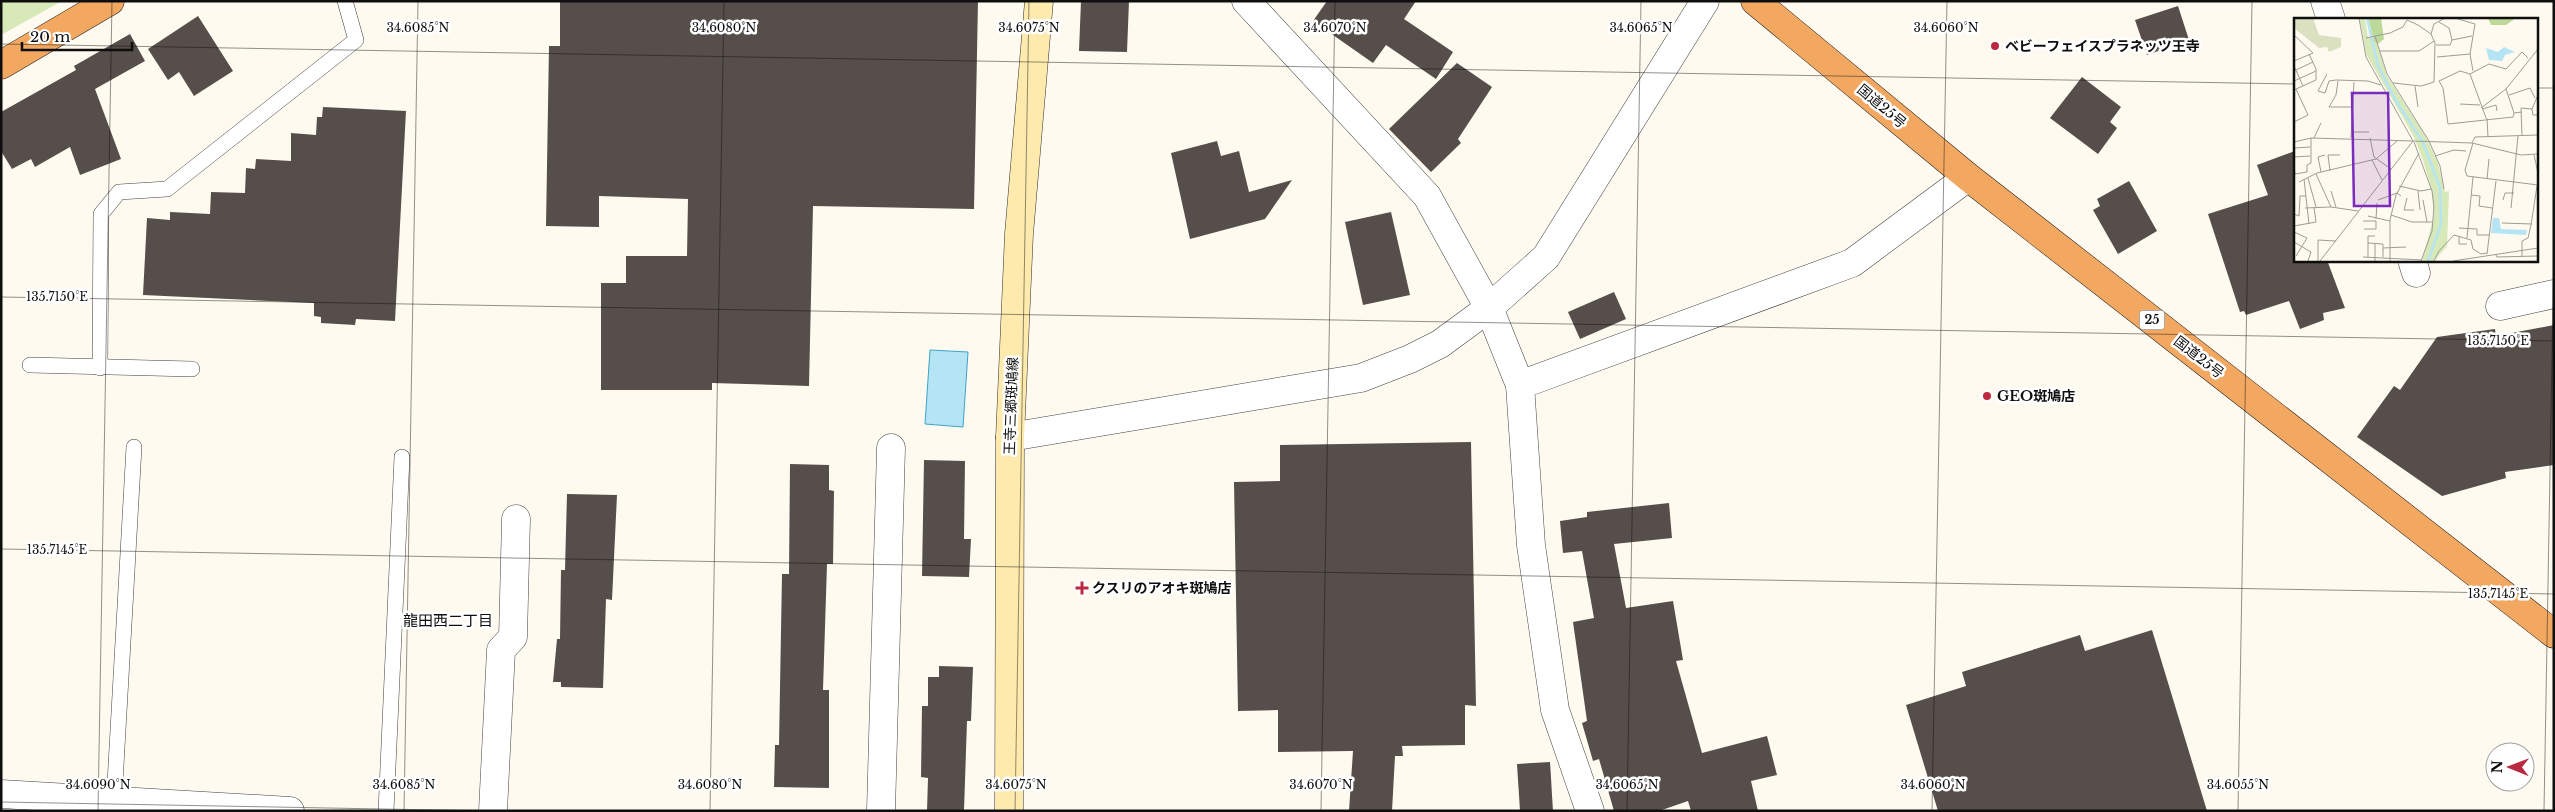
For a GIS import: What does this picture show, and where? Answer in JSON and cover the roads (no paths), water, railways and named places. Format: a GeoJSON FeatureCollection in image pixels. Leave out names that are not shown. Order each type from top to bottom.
{"type":"FeatureCollection","features":[{"type":"Feature","properties":{"kind":"highway"},"geometry":{"type":"LineString","coordinates":[[1,65],[110,1]]}},
{"type":"Feature","properties":{"kind":"highway","name":"国道25号"},"geometry":{"type":"LineString","coordinates":[[1755,1],[1968,177],[2554,634]]}},
{"type":"Feature","properties":{"kind":"main road","name":"王寺三郷斑鳩線"},"geometry":{"type":"LineString","coordinates":[[1009,811],[1010,437],[1019,234],[1039,1]]}},
{"type":"Feature","properties":{"kind":"street"},"geometry":{"type":"LineString","coordinates":[[1246,1],[1427,196],[1489,308],[1520,385],[1531,545],[1554,710],[1590,811]]}},
{"type":"Feature","properties":{"kind":"street"},"geometry":{"type":"LineString","coordinates":[[1010,437],[1361,378],[1410,359],[1440,344],[1489,308],[1546,257],[1705,1]]}},
{"type":"Feature","properties":{"kind":"street"},"geometry":{"type":"LineString","coordinates":[[2325,1],[2331,18]]}},
{"type":"Feature","properties":{"kind":"street"},"geometry":{"type":"LineString","coordinates":[[1520,385],[1852,263],[1968,177]]}},
{"type":"Feature","properties":{"kind":"street"},"geometry":{"type":"LineString","coordinates":[[2500,306],[2554,294]]}},
{"type":"Feature","properties":{"kind":"street"},"geometry":{"type":"LineString","coordinates":[[881,811],[891,448]]}},
{"type":"Feature","properties":{"kind":"street"},"geometry":{"type":"LineString","coordinates":[[493,811],[502,650],[513,637],[516,519]]}},
{"type":"Feature","properties":{"kind":"street"},"geometry":{"type":"LineString","coordinates":[[1,794],[290,811]]}},
{"type":"Feature","properties":{"kind":"lane"},"geometry":{"type":"LineString","coordinates":[[100,368],[101,214],[119,192],[166,189],[356,40],[345,1]]}},
{"type":"Feature","properties":{"kind":"lane"},"geometry":{"type":"LineString","coordinates":[[30,365],[192,369]]}},
{"type":"Feature","properties":{"kind":"lane"},"geometry":{"type":"LineString","coordinates":[[114,801],[134,447]]}},
{"type":"Feature","properties":{"kind":"lane"},"geometry":{"type":"LineString","coordinates":[[386,811],[402,457]]}},
{"type":"Feature","properties":{"kind":"water"},"geometry":{"type":"Polygon","coordinates":[[[930,350],[968,352],[963,427],[925,424],[930,350]]]}},
{"type":"Feature","properties":{"kind":"place","name":"ベビーフェイスプラネッツ王寺"},"geometry":{"type":"Point","coordinates":[1995,46]}},
{"type":"Feature","properties":{"kind":"place","name":"GEO斑鳩店"},"geometry":{"type":"Point","coordinates":[1987,396]}},
{"type":"Feature","properties":{"kind":"place","name":"クスリのアオキ斑鳩店"},"geometry":{"type":"Point","coordinates":[1082,588]}},
{"type":"Feature","properties":{"kind":"district","name":"龍田西二丁目"},"geometry":{"type":"Point","coordinates":[448,621]}}]}
